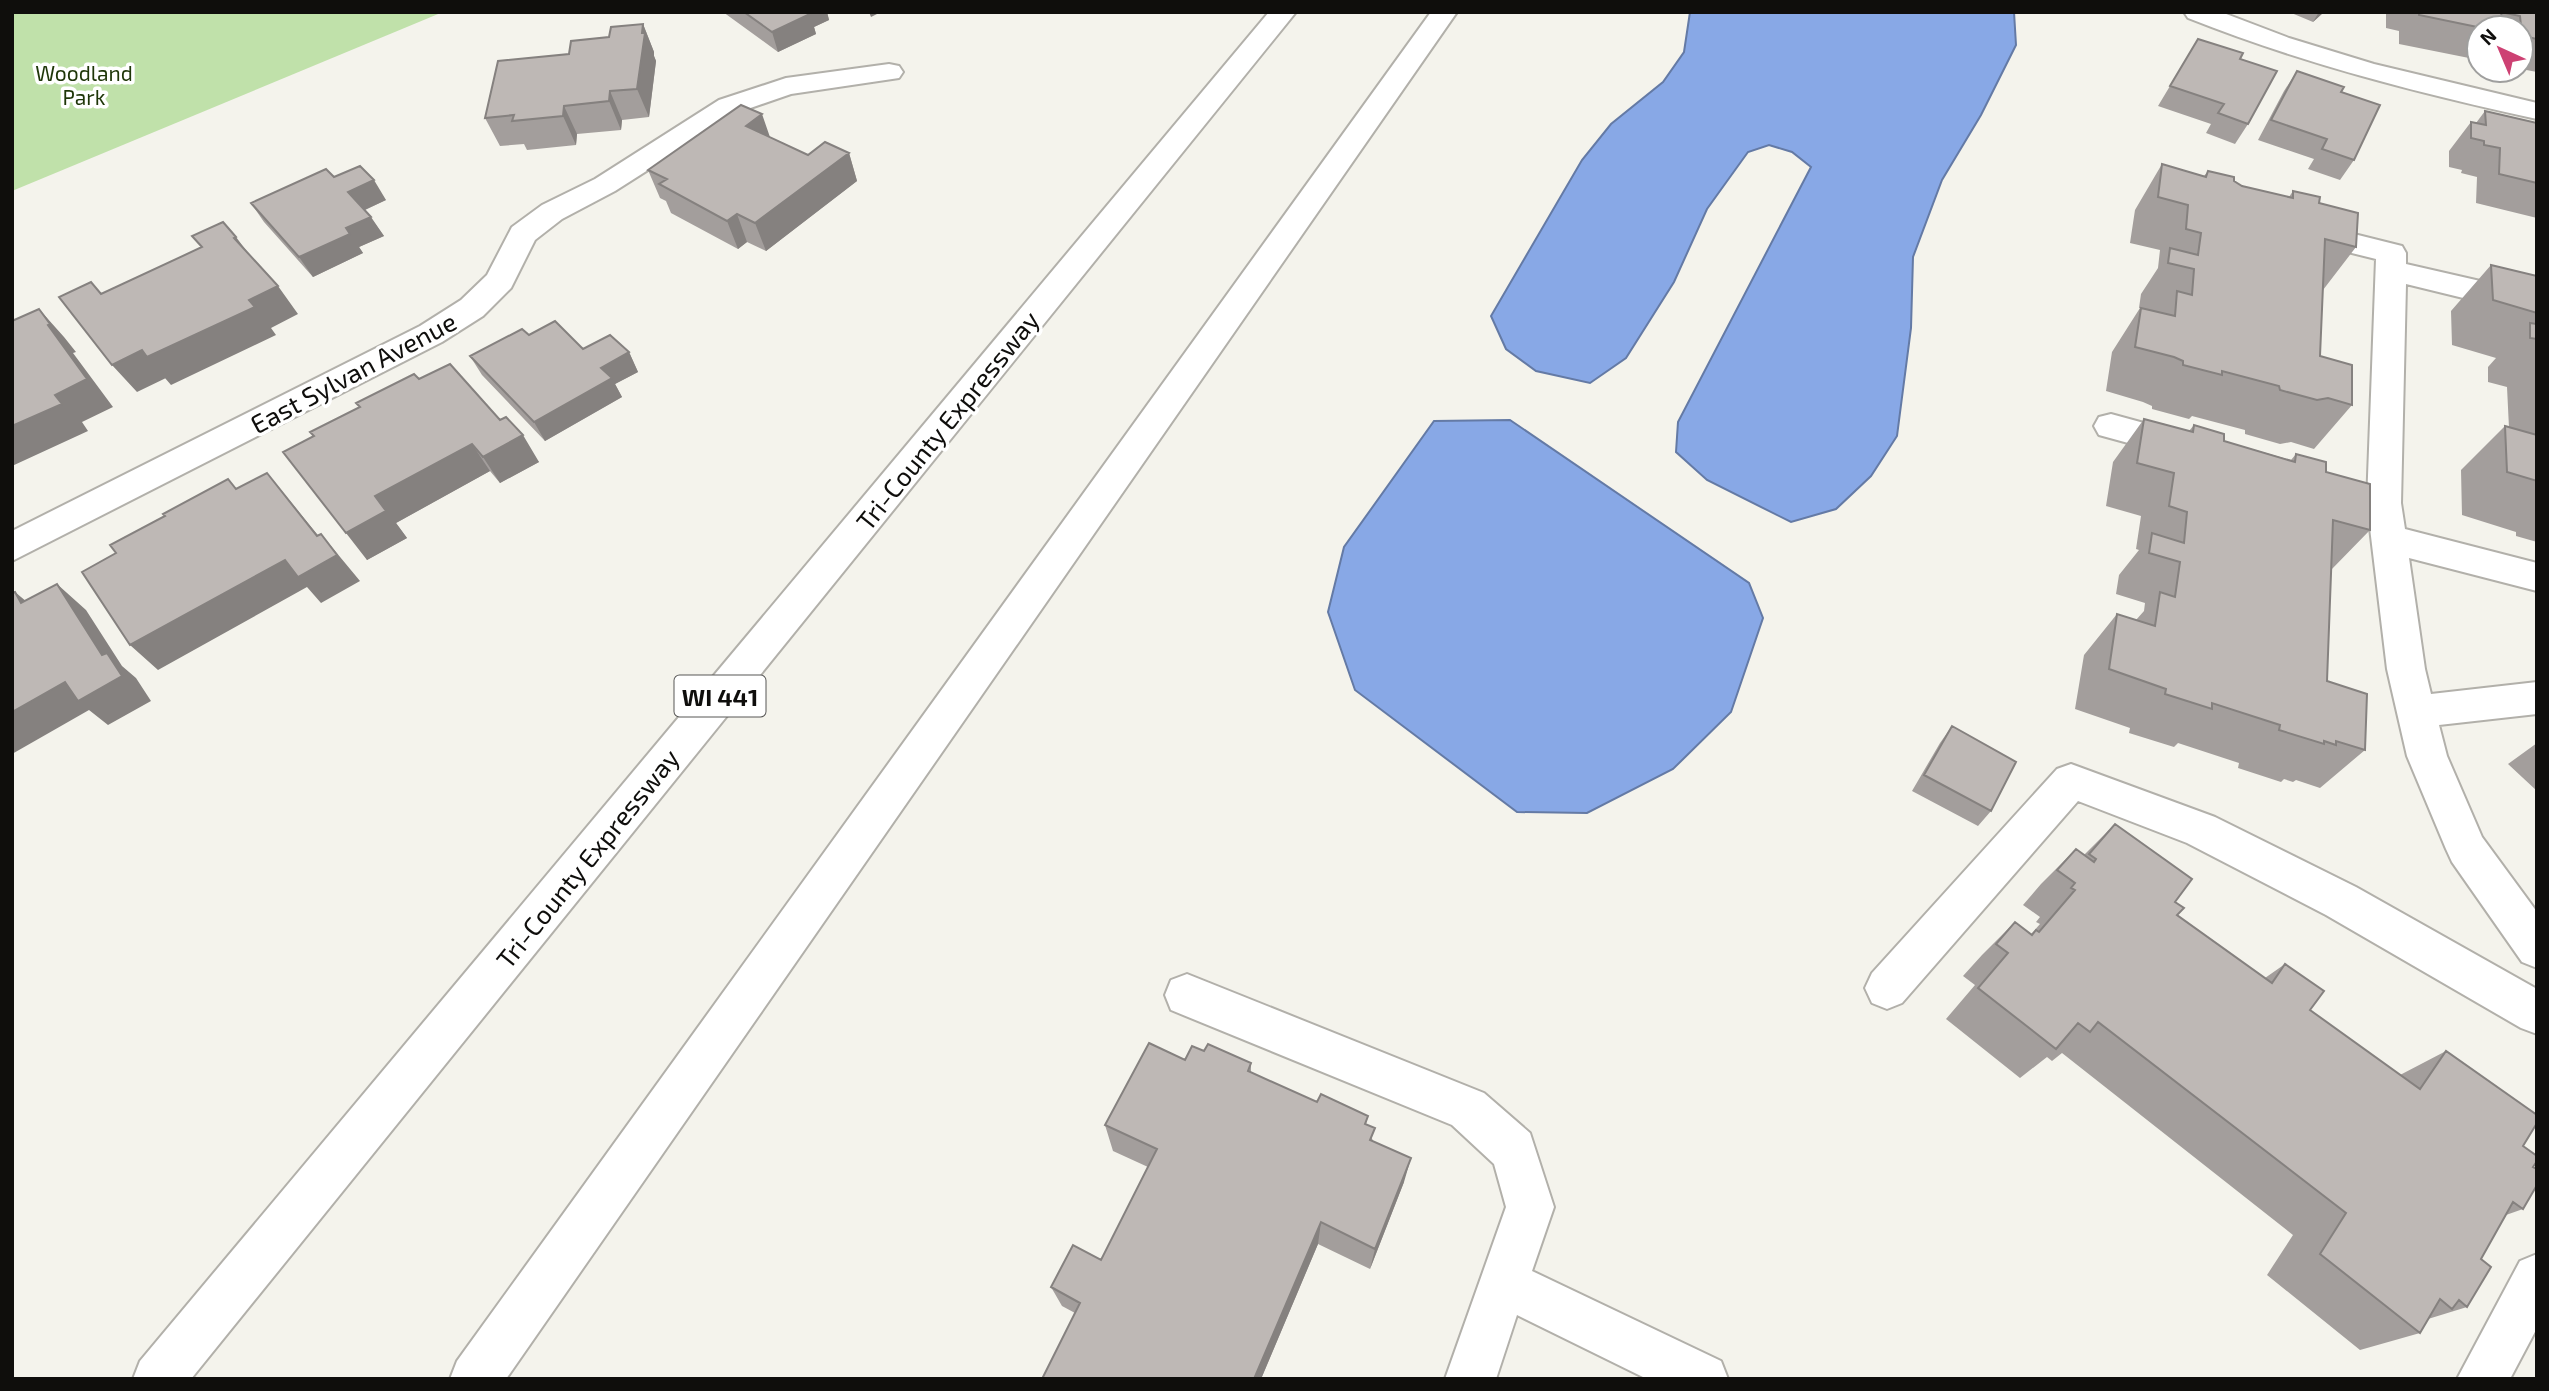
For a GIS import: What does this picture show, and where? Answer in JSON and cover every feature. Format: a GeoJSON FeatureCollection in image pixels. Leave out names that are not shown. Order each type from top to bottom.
{"type":"FeatureCollection","features":[{"type":"Feature","properties":{"kind":"main road","name":"Tri-County Expressway"},"geometry":{"type":"LineString","coordinates":[[158,1379],[1283,12]]}},
{"type":"Feature","properties":{"kind":"main road"},"geometry":{"type":"LineString","coordinates":[[475,1379],[1444,12]]}},
{"type":"Feature","properties":{"kind":"main road"},"geometry":{"type":"LineString","coordinates":[[2197,12],[2241,31],[2384,77],[2537,111]]}},
{"type":"Feature","properties":{"kind":"main road","name":"East Sylvan Avenue"},"geometry":{"type":"LineString","coordinates":[[12,547],[431,334],[472,308],[500,281],[523,234],[552,212],[605,185],[729,106],[786,86],[890,72]]}},
{"type":"Feature","properties":{"kind":"main road"},"geometry":{"type":"LineString","coordinates":[[2283,227],[2391,253],[2371,499],[2389,539],[2406,669],[2427,756],[2467,849],[2537,948]]}},
{"type":"Feature","properties":{"kind":"main road"},"geometry":{"type":"LineString","coordinates":[[2390,270],[2537,305]]}},
{"type":"Feature","properties":{"kind":"main road"},"geometry":{"type":"LineString","coordinates":[[2111,426],[2215,455]]}},
{"type":"Feature","properties":{"kind":"main road"},"geometry":{"type":"LineString","coordinates":[[2389,539],[2537,578]]}},
{"type":"Feature","properties":{"kind":"main road"},"geometry":{"type":"LineString","coordinates":[[2416,712],[2537,698]]}},
{"type":"Feature","properties":{"kind":"main road"},"geometry":{"type":"LineString","coordinates":[[1887,988],[2071,781],[2201,830],[2340,901],[2537,1013]]}},
{"type":"Feature","properties":{"kind":"main road"},"geometry":{"type":"LineString","coordinates":[[1187,995],[1468,1109],[1513,1150],[1530,1207],[1470,1379]]}},
{"type":"Feature","properties":{"kind":"main road"},"geometry":{"type":"LineString","coordinates":[[2482,1379],[2537,1278]]}},
{"type":"Feature","properties":{"kind":"main road"},"geometry":{"type":"LineString","coordinates":[[1504,1283],[1703,1379]]}},
{"type":"Feature","properties":{"kind":"green space","name":"Woodland Park"},"geometry":{"type":"Polygon","coordinates":[[[12,12],[443,12],[12,191],[12,12]]]}},
{"type":"Feature","properties":{"kind":"water"},"geometry":{"type":"Polygon","coordinates":[[[1690,12],[2014,12],[2016,45],[1981,115],[1942,180],[1913,257],[1911,328],[1897,436],[1871,476],[1836,509],[1791,522],[1707,480],[1676,452],[1678,422],[1811,167],[1792,152],[1769,145],[1748,152],[1707,209],[1674,282],[1626,358],[1590,383],[1536,371],[1506,349],[1491,316],[1582,160],[1611,124],[1663,82],[1684,52],[1690,12]]]}},
{"type":"Feature","properties":{"kind":"water"},"geometry":{"type":"Polygon","coordinates":[[[1510,420],[1749,583],[1763,618],[1731,712],[1673,769],[1587,813],[1517,812],[1355,690],[1328,612],[1344,547],[1434,421],[1510,420]]]}},
{"type":"Feature","properties":{"kind":"building"},"geometry":{"type":"Polygon","coordinates":[[[744,12],[807,12],[810,14],[772,32],[744,12]]]}},
{"type":"Feature","properties":{"kind":"building"},"geometry":{"type":"Polygon","coordinates":[[[2419,12],[2501,14],[2465,14],[2465,24],[2419,15],[2419,12]]]}},
{"type":"Feature","properties":{"kind":"building"},"geometry":{"type":"Polygon","coordinates":[[[2501,12],[2537,12],[2537,39],[2535,14],[2501,12]]]}},
{"type":"Feature","properties":{"kind":"building"},"geometry":{"type":"Polygon","coordinates":[[[643,24],[642,33],[645,33],[637,89],[610,91],[609,101],[564,106],[563,116],[512,121],[514,115],[485,118],[498,61],[569,54],[571,41],[609,37],[611,27],[643,24]]]}},
{"type":"Feature","properties":{"kind":"building"},"geometry":{"type":"Polygon","coordinates":[[[2198,39],[2243,53],[2240,59],[2277,71],[2248,124],[2218,113],[2224,104],[2170,86],[2198,39]]]}},
{"type":"Feature","properties":{"kind":"building"},"geometry":{"type":"Polygon","coordinates":[[[2297,71],[2344,87],[2341,92],[2380,105],[2354,160],[2322,149],[2327,139],[2271,120],[2297,71]]]}},
{"type":"Feature","properties":{"kind":"building"},"geometry":{"type":"Polygon","coordinates":[[[741,105],[762,114],[746,126],[808,155],[825,142],[849,153],[755,223],[737,214],[727,221],[659,184],[667,179],[648,170],[741,105]]]}},
{"type":"Feature","properties":{"kind":"building"},"geometry":{"type":"Polygon","coordinates":[[[2485,111],[2537,123],[2537,183],[2499,174],[2500,148],[2484,145],[2484,141],[2471,138],[2471,122],[2486,125],[2485,111]]]}},
{"type":"Feature","properties":{"kind":"building"},"geometry":{"type":"Polygon","coordinates":[[[2162,164],[2206,177],[2208,171],[2234,177],[2234,181],[2242,186],[2293,198],[2293,191],[2320,197],[2319,203],[2358,213],[2356,247],[2325,239],[2320,356],[2352,365],[2352,405],[2328,398],[2317,400],[2280,390],[2279,386],[2222,371],[2222,375],[2183,365],[2183,361],[2174,357],[2135,347],[2141,308],[2175,316],[2177,291],[2192,295],[2194,269],[2168,263],[2170,248],[2198,255],[2201,233],[2186,229],[2188,205],[2158,197],[2162,164]]]}},
{"type":"Feature","properties":{"kind":"building"},"geometry":{"type":"Polygon","coordinates":[[[360,166],[374,180],[348,192],[371,217],[346,228],[350,234],[299,257],[251,203],[326,169],[334,177],[360,166]]]}},
{"type":"Feature","properties":{"kind":"building"},"geometry":{"type":"Polygon","coordinates":[[[223,222],[278,286],[249,300],[255,307],[147,357],[142,350],[112,365],[59,297],[91,282],[101,294],[202,247],[192,236],[223,222]]]}},
{"type":"Feature","properties":{"kind":"building"},"geometry":{"type":"Polygon","coordinates":[[[2491,265],[2537,276],[2537,313],[2493,300],[2491,265]]]}},
{"type":"Feature","properties":{"kind":"building"},"geometry":{"type":"Polygon","coordinates":[[[39,309],[87,379],[55,395],[62,404],[12,426],[12,321],[39,309]]]}},
{"type":"Feature","properties":{"kind":"building"},"geometry":{"type":"Polygon","coordinates":[[[555,321],[583,349],[610,335],[629,352],[601,368],[612,378],[534,422],[470,356],[522,329],[529,335],[555,321]]]}},
{"type":"Feature","properties":{"kind":"building"},"geometry":{"type":"Polygon","coordinates":[[[2530,323],[2537,324],[2537,339],[2530,338],[2530,323]]]}},
{"type":"Feature","properties":{"kind":"building"},"geometry":{"type":"Polygon","coordinates":[[[450,364],[500,420],[506,417],[523,435],[483,457],[472,444],[375,496],[386,511],[346,533],[283,452],[314,436],[310,432],[360,407],[356,403],[414,374],[419,379],[450,364]]]}},
{"type":"Feature","properties":{"kind":"building"},"geometry":{"type":"Polygon","coordinates":[[[2144,419],[2193,432],[2194,425],[2224,434],[2224,441],[2295,462],[2296,454],[2326,462],[2326,472],[2370,484],[2370,530],[2333,520],[2327,681],[2367,694],[2365,750],[2336,741],[2336,745],[2324,741],[2324,744],[2279,730],[2280,725],[2212,703],[2212,709],[2165,694],[2166,689],[2109,669],[2117,614],[2155,626],[2160,592],[2175,597],[2180,562],[2149,553],[2152,533],[2184,543],[2187,512],[2169,506],[2174,473],[2137,463],[2144,419]]]}},
{"type":"Feature","properties":{"kind":"building"},"geometry":{"type":"Polygon","coordinates":[[[2505,426],[2537,435],[2537,481],[2507,472],[2505,426]]]}},
{"type":"Feature","properties":{"kind":"building"},"geometry":{"type":"Polygon","coordinates":[[[267,473],[317,536],[321,534],[337,555],[298,577],[285,560],[130,645],[82,572],[116,553],[110,545],[228,479],[236,489],[267,473]]]}},
{"type":"Feature","properties":{"kind":"building"},"geometry":{"type":"Polygon","coordinates":[[[57,584],[102,655],[107,653],[122,676],[78,701],[65,682],[12,712],[12,593],[15,592],[21,603],[57,584]]]}},
{"type":"Feature","properties":{"kind":"building"},"geometry":{"type":"Polygon","coordinates":[[[1952,726],[2016,762],[1991,811],[1924,775],[1952,726]]]}},
{"type":"Feature","properties":{"kind":"building"},"geometry":{"type":"Polygon","coordinates":[[[2115,824],[2192,879],[2175,902],[2184,908],[2177,915],[2272,983],[2285,964],[2324,991],[2310,1010],[2420,1089],[2446,1051],[2537,1115],[2537,1123],[2523,1146],[2537,1156],[2533,1167],[2537,1169],[2537,1185],[2523,1209],[2513,1202],[2481,1259],[2491,1267],[2467,1307],[2459,1300],[2452,1309],[2440,1299],[2420,1333],[2320,1254],[2346,1213],[2098,1022],[2090,1032],[2078,1023],[2056,1049],[1978,988],[2008,953],[1996,944],[2015,922],[2032,935],[2036,930],[2039,932],[2075,890],[2071,888],[2075,883],[2057,870],[2076,849],[2094,862],[2096,859],[2089,854],[2115,824]]]}},
{"type":"Feature","properties":{"kind":"building"},"geometry":{"type":"Polygon","coordinates":[[[1149,1043],[1185,1060],[1192,1046],[1204,1051],[1208,1044],[1251,1063],[1248,1071],[1317,1102],[1321,1094],[1368,1116],[1365,1124],[1375,1128],[1370,1140],[1411,1158],[1375,1249],[1321,1222],[1254,1379],[1042,1379],[1080,1303],[1051,1287],[1073,1245],[1101,1260],[1157,1149],[1105,1125],[1149,1043]]]}}]}
